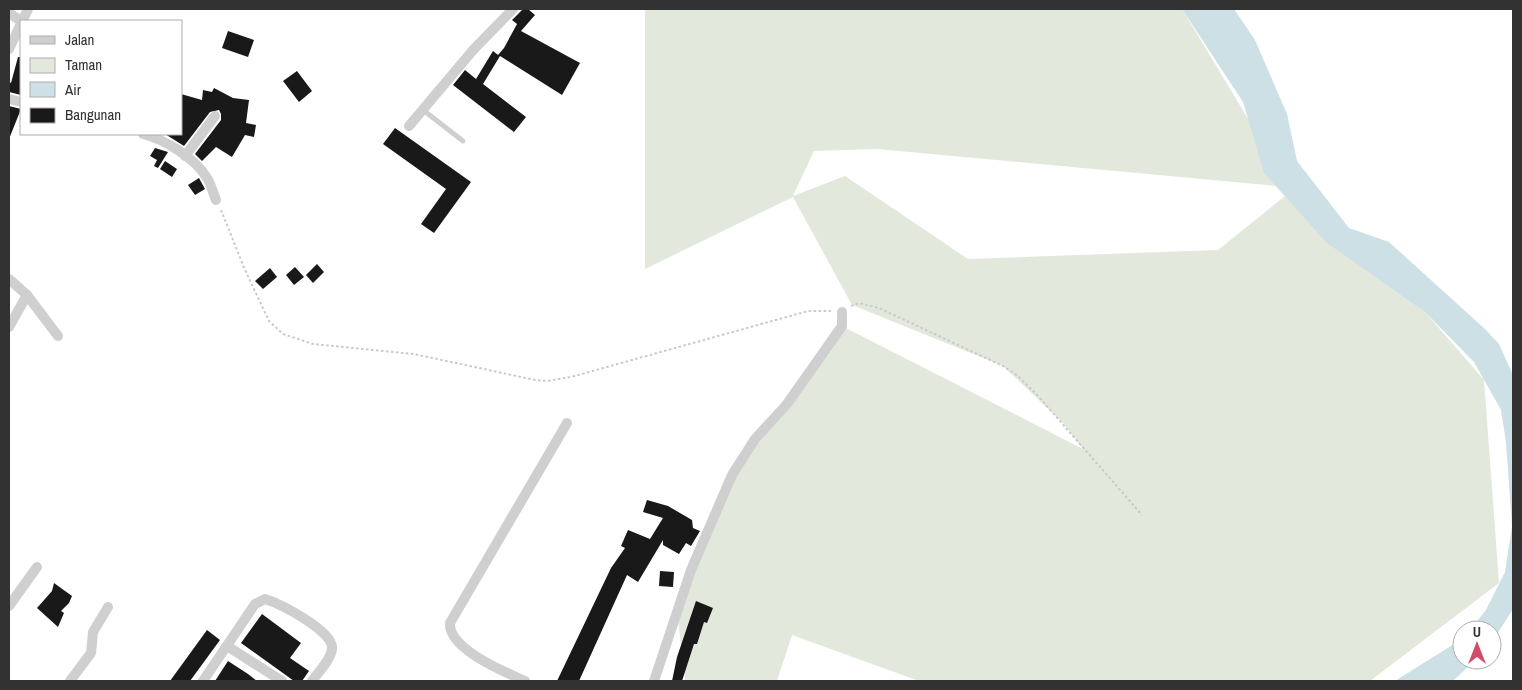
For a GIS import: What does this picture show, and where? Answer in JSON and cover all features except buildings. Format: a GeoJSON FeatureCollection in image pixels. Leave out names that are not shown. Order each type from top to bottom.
{"type":"FeatureCollection","features":[{"type":"Feature","properties":{"kind":"street"},"geometry":{"type":"LineString","coordinates":[[22,20],[28,9]]}},
{"type":"Feature","properties":{"kind":"street"},"geometry":{"type":"LineString","coordinates":[[409,126],[474,49],[513,9]]}},
{"type":"Feature","properties":{"kind":"street"},"geometry":{"type":"LineString","coordinates":[[9,13],[20,20]]}},
{"type":"Feature","properties":{"kind":"street"},"geometry":{"type":"LineString","coordinates":[[9,49],[20,23]]}},
{"type":"Feature","properties":{"kind":"street"},"geometry":{"type":"LineString","coordinates":[[185,156],[215,116]]}},
{"type":"Feature","properties":{"kind":"street"},"geometry":{"type":"LineString","coordinates":[[146,135],[168,144],[196,164],[207,178],[216,200]]}},
{"type":"Feature","properties":{"kind":"street"},"geometry":{"type":"LineString","coordinates":[[9,279],[27,295],[58,336]]}},
{"type":"Feature","properties":{"kind":"street"},"geometry":{"type":"LineString","coordinates":[[9,327],[27,295]]}},
{"type":"Feature","properties":{"kind":"street"},"geometry":{"type":"LineString","coordinates":[[654,681],[691,570],[732,475],[755,439],[787,404],[842,326],[842,312]]}},
{"type":"Feature","properties":{"kind":"street"},"geometry":{"type":"LineString","coordinates":[[525,681],[490,665],[467,650],[452,634],[450,623],[567,424]]}},
{"type":"Feature","properties":{"kind":"street"},"geometry":{"type":"LineString","coordinates":[[9,606],[37,567]]}},
{"type":"Feature","properties":{"kind":"street"},"geometry":{"type":"LineString","coordinates":[[203,681],[260,600],[272,601],[317,627],[330,640],[332,651],[312,681]]}},
{"type":"Feature","properties":{"kind":"street"},"geometry":{"type":"LineString","coordinates":[[70,681],[91,653],[93,632],[108,606]]}},
{"type":"Feature","properties":{"kind":"street"},"geometry":{"type":"LineString","coordinates":[[227,646],[282,681]]}},
{"type":"Feature","properties":{"kind":"lane"},"geometry":{"type":"LineString","coordinates":[[423,110],[463,141]]}},
{"type":"Feature","properties":{"kind":"path"},"geometry":{"type":"LineString","coordinates":[[216,200],[245,270],[270,321],[283,334],[313,344],[414,354],[548,381],[570,377],[808,312],[842,312],[855,304],[879,308],[995,362],[1018,376],[1063,423],[1142,515]]}},
{"type":"Feature","properties":{"kind":"green space"},"geometry":{"type":"Polygon","coordinates":[[[645,9],[1182,9],[1289,187],[877,149],[814,151],[793,196],[845,176],[968,259],[1218,250],[1285,196],[1343,254],[1426,313],[1484,380],[1499,583],[1370,681],[919,681],[792,635],[777,681],[685,681],[677,611],[742,458],[842,326],[1083,449],[1063,423],[1003,366],[852,305],[793,197],[645,269],[645,9]]]}},
{"type":"Feature","properties":{"kind":"water"},"geometry":{"type":"Polygon","coordinates":[[[1182,9],[1234,9],[1255,40],[1287,114],[1297,161],[1349,228],[1389,242],[1499,344],[1513,375],[1513,609],[1502,626],[1502,620],[1478,620],[1486,610],[1505,572],[1512,526],[1506,442],[1501,410],[1474,362],[1426,313],[1327,243],[1264,173],[1243,102],[1182,9]]]}},
{"type":"Feature","properties":{"kind":"water"},"geometry":{"type":"Polygon","coordinates":[[[1452,645],[1452,670],[1465,670],[1453,681],[1395,681],[1452,645]]]}}]}
